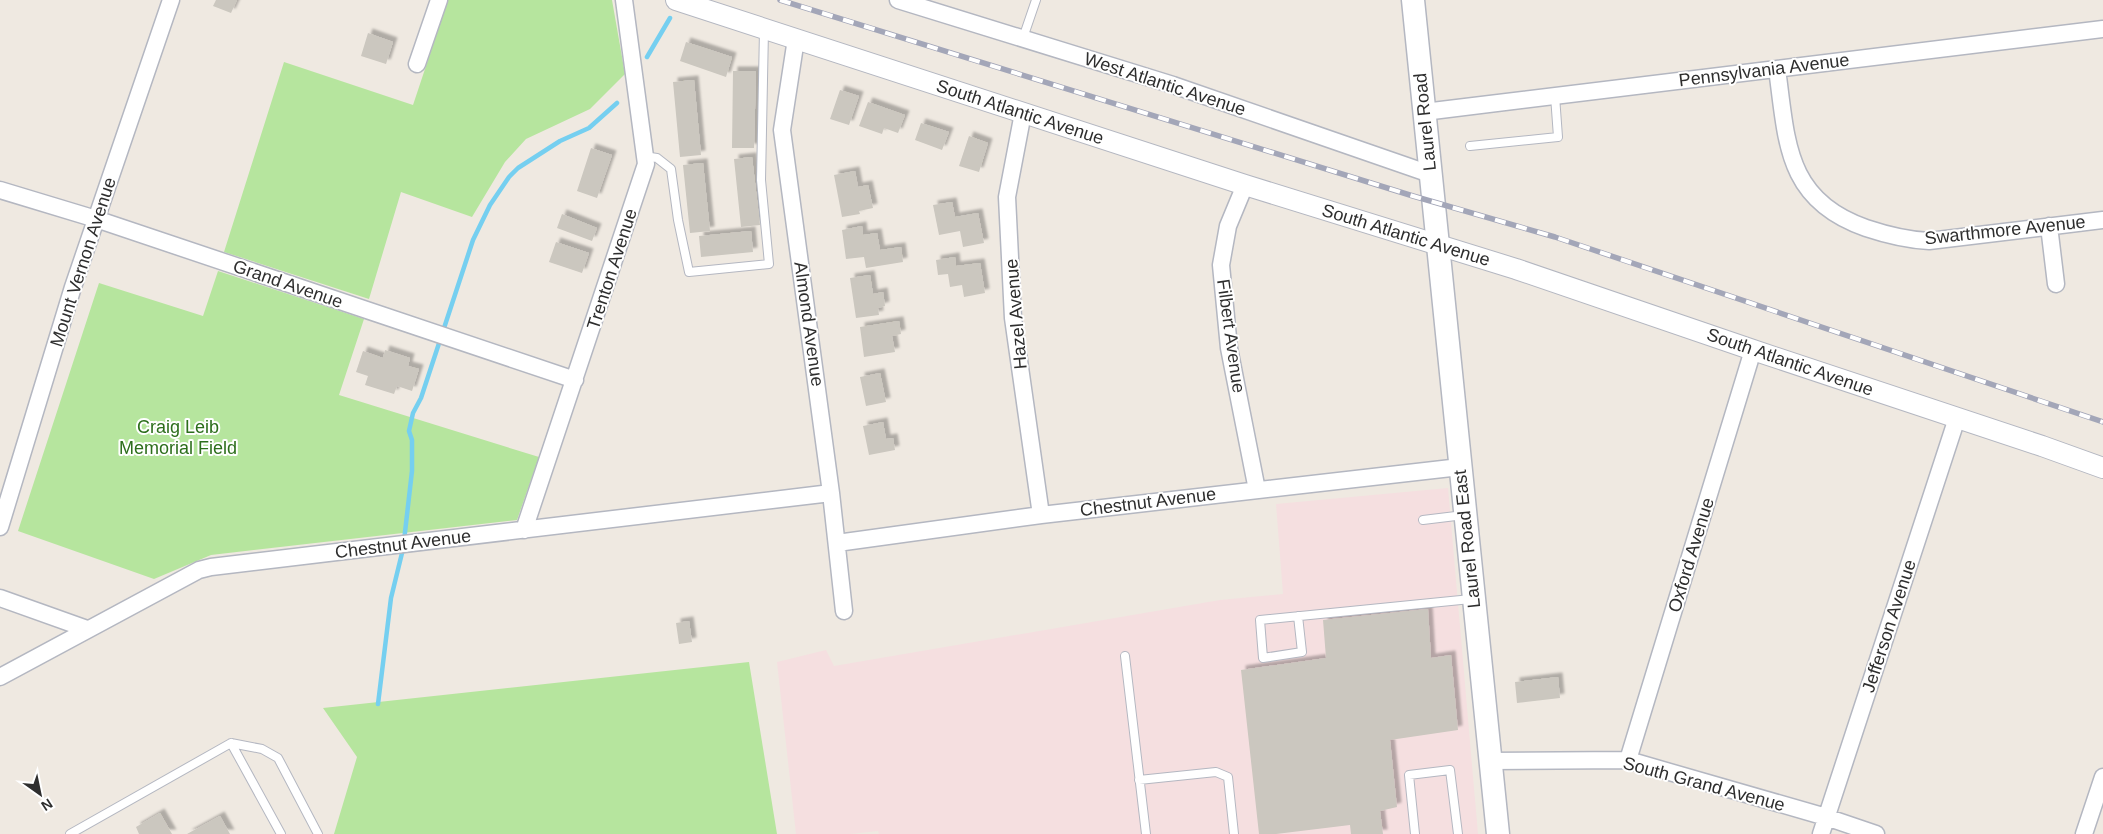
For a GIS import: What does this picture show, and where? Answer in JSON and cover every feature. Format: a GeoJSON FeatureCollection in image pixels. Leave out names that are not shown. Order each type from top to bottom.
{"type":"FeatureCollection","features":[{"type":"Feature","properties":{"kind":"main road","name":"Laurel Road"},"geometry":{"type":"LineString","coordinates":[[1413,0],[1438,245]]}},
{"type":"Feature","properties":{"kind":"main road","name":"Laurel Road East"},"geometry":{"type":"LineString","coordinates":[[1438,245],[1489,761],[1498,834]]}},
{"type":"Feature","properties":{"kind":"street","name":"Mount Vernon Avenue"},"geometry":{"type":"LineString","coordinates":[[0,526],[73,287],[171,0]]}},
{"type":"Feature","properties":{"kind":"street"},"geometry":{"type":"LineString","coordinates":[[417,64],[439,0]]}},
{"type":"Feature","properties":{"kind":"street","name":"Trenton Avenue"},"geometry":{"type":"LineString","coordinates":[[524,530],[646,164],[624,0]]}},
{"type":"Feature","properties":{"kind":"street","name":"South Atlantic Avenue"},"geometry":{"type":"LineString","coordinates":[[676,0],[1245,185],[1516,269],[2103,468]]}},
{"type":"Feature","properties":{"kind":"street","name":"West Atlantic Avenue"},"geometry":{"type":"LineString","coordinates":[[902,1],[1174,84],[1430,174]]}},
{"type":"Feature","properties":{"kind":"street","name":"Pennsylvania Avenue"},"geometry":{"type":"LineString","coordinates":[[1424,112],[2103,28]]}},
{"type":"Feature","properties":{"kind":"street","name":"Almond Avenue"},"geometry":{"type":"LineString","coordinates":[[796,39],[782,130],[831,493],[844,610]]}},
{"type":"Feature","properties":{"kind":"street","name":"Swarthmore Avenue"},"geometry":{"type":"LineString","coordinates":[[1777,69],[1788,141],[1796,168],[1803,182],[1818,202],[1840,217],[1876,231],[1916,240],[1958,238],[2103,220]]}},
{"type":"Feature","properties":{"kind":"street","name":"Hazel Avenue"},"geometry":{"type":"LineString","coordinates":[[1023,113],[1007,197],[1013,318],[1041,515]]}},
{"type":"Feature","properties":{"kind":"street","name":"Filbert Avenue"},"geometry":{"type":"LineString","coordinates":[[1245,185],[1228,226],[1221,265],[1229,348],[1256,490]]}},
{"type":"Feature","properties":{"kind":"street","name":"Grand Avenue"},"geometry":{"type":"LineString","coordinates":[[0,190],[96,219],[575,380]]}},
{"type":"Feature","properties":{"kind":"street"},"geometry":{"type":"LineString","coordinates":[[2049,226],[2056,284]]}},
{"type":"Feature","properties":{"kind":"street","name":"Oxford Avenue"},"geometry":{"type":"LineString","coordinates":[[1628,760],[1753,350]]}},
{"type":"Feature","properties":{"kind":"street","name":"Jefferson Avenue"},"geometry":{"type":"LineString","coordinates":[[1821,834],[1957,418]]}},
{"type":"Feature","properties":{"kind":"street","name":"Chestnut Avenue"},"geometry":{"type":"LineString","coordinates":[[837,543],[1041,515],[1460,467]]}},
{"type":"Feature","properties":{"kind":"street","name":"Chestnut Avenue"},"geometry":{"type":"LineString","coordinates":[[0,677],[198,570],[211,567],[831,493]]}},
{"type":"Feature","properties":{"kind":"street"},"geometry":{"type":"LineString","coordinates":[[0,598],[87,629]]}},
{"type":"Feature","properties":{"kind":"street","name":"South Grand Avenue"},"geometry":{"type":"LineString","coordinates":[[1489,761],[1628,760],[1826,817]]}},
{"type":"Feature","properties":{"kind":"street"},"geometry":{"type":"LineString","coordinates":[[2084,834],[2103,777]]}},
{"type":"Feature","properties":{"kind":"street"},"geometry":{"type":"LineString","coordinates":[[1826,817],[1876,834]]}},
{"type":"Feature","properties":{"kind":"lane"},"geometry":{"type":"LineString","coordinates":[[1023,38],[1036,0]]}},
{"type":"Feature","properties":{"kind":"lane"},"geometry":{"type":"LineString","coordinates":[[644,156],[657,158],[671,169],[678,220],[689,272],[769,264],[761,180],[764,28]]}},
{"type":"Feature","properties":{"kind":"lane"},"geometry":{"type":"LineString","coordinates":[[1470,146],[1558,137],[1555,96]]}},
{"type":"Feature","properties":{"kind":"lane"},"geometry":{"type":"LineString","coordinates":[[1423,520],[1465,515]]}},
{"type":"Feature","properties":{"kind":"lane"},"geometry":{"type":"LineString","coordinates":[[1298,616],[1302,652],[1263,658],[1260,620],[1298,616],[1473,599]]}},
{"type":"Feature","properties":{"kind":"lane"},"geometry":{"type":"LineString","coordinates":[[1125,656],[1146,834]]}},
{"type":"Feature","properties":{"kind":"lane"},"geometry":{"type":"LineString","coordinates":[[70,834],[231,743],[262,750],[278,758],[318,834]]}},
{"type":"Feature","properties":{"kind":"lane"},"geometry":{"type":"LineString","coordinates":[[231,743],[281,834]]}},
{"type":"Feature","properties":{"kind":"lane"},"geometry":{"type":"LineString","coordinates":[[1415,834],[1409,775],[1450,770],[1458,834]]}},
{"type":"Feature","properties":{"kind":"lane"},"geometry":{"type":"LineString","coordinates":[[1140,780],[1216,772],[1228,778],[1234,834]]}},
{"type":"Feature","properties":{"kind":"shaded area"},"geometry":{"type":"Polygon","coordinates":[[[1448,488],[1478,834],[879,834],[878,831],[850,834],[796,834],[777,662],[826,650],[834,666],[1220,600],[1283,594],[1276,504],[1448,488]]]}},
{"type":"Feature","properties":{"kind":"green space"},"geometry":{"type":"Polygon","coordinates":[[[448,0],[612,0],[625,74],[590,109],[526,139],[505,162],[472,217],[401,192],[369,299],[224,252],[284,62],[413,105],[448,0]]]}},
{"type":"Feature","properties":{"kind":"green space","name":"Craig Leib Memorial Field"},"geometry":{"type":"Polygon","coordinates":[[[218,271],[364,319],[339,395],[539,457],[517,520],[211,555],[154,579],[18,531],[99,283],[203,316],[218,271]]]}},
{"type":"Feature","properties":{"kind":"green space"},"geometry":{"type":"Polygon","coordinates":[[[749,662],[777,834],[334,834],[357,757],[323,708],[749,662]]]}},
{"type":"Feature","properties":{"kind":"building"},"geometry":{"type":"Polygon","coordinates":[[[216,0],[237,0],[231,13],[213,6],[216,0]]]}},
{"type":"Feature","properties":{"kind":"building"},"geometry":{"type":"Polygon","coordinates":[[[368,33],[393,42],[386,64],[361,56],[368,33]]]}},
{"type":"Feature","properties":{"kind":"building"},"geometry":{"type":"Polygon","coordinates":[[[686,42],[732,57],[726,77],[680,61],[686,42]]]}},
{"type":"Feature","properties":{"kind":"building"},"geometry":{"type":"Polygon","coordinates":[[[733,71],[756,71],[754,148],[732,148],[733,71]]]}},
{"type":"Feature","properties":{"kind":"building"},"geometry":{"type":"Polygon","coordinates":[[[694,80],[701,155],[680,157],[673,82],[694,80]]]}},
{"type":"Feature","properties":{"kind":"building"},"geometry":{"type":"Polygon","coordinates":[[[840,90],[859,96],[849,125],[830,119],[840,90]]]}},
{"type":"Feature","properties":{"kind":"building"},"geometry":{"type":"Polygon","coordinates":[[[868,102],[905,115],[898,133],[884,128],[882,134],[859,126],[868,102]]]}},
{"type":"Feature","properties":{"kind":"building"},"geometry":{"type":"Polygon","coordinates":[[[921,123],[949,132],[942,150],[915,140],[921,123]]]}},
{"type":"Feature","properties":{"kind":"building"},"geometry":{"type":"Polygon","coordinates":[[[969,136],[988,143],[979,172],[959,166],[969,136]]]}},
{"type":"Feature","properties":{"kind":"building"},"geometry":{"type":"Polygon","coordinates":[[[591,148],[612,155],[597,198],[577,191],[591,148]]]}},
{"type":"Feature","properties":{"kind":"building"},"geometry":{"type":"Polygon","coordinates":[[[752,157],[760,225],[741,227],[734,159],[752,157]]]}},
{"type":"Feature","properties":{"kind":"building"},"geometry":{"type":"Polygon","coordinates":[[[703,163],[710,231],[690,233],[683,165],[703,163]]]}},
{"type":"Feature","properties":{"kind":"building"},"geometry":{"type":"Polygon","coordinates":[[[855,171],[858,187],[868,185],[873,208],[859,211],[860,214],[842,217],[834,175],[855,171]]]}},
{"type":"Feature","properties":{"kind":"building"},"geometry":{"type":"Polygon","coordinates":[[[952,202],[955,217],[978,213],[984,243],[963,247],[960,231],[939,235],[933,205],[952,202]]]}},
{"type":"Feature","properties":{"kind":"building"},"geometry":{"type":"Polygon","coordinates":[[[562,214],[597,228],[592,241],[557,228],[562,214]]]}},
{"type":"Feature","properties":{"kind":"building"},"geometry":{"type":"Polygon","coordinates":[[[862,226],[863,235],[877,233],[880,250],[901,247],[903,262],[866,268],[864,257],[846,259],[842,230],[862,226]]]}},
{"type":"Feature","properties":{"kind":"building"},"geometry":{"type":"Polygon","coordinates":[[[751,231],[753,252],[701,257],[699,236],[751,231]]]}},
{"type":"Feature","properties":{"kind":"building"},"geometry":{"type":"Polygon","coordinates":[[[556,242],[589,253],[582,273],[549,262],[556,242]]]}},
{"type":"Feature","properties":{"kind":"building"},"geometry":{"type":"Polygon","coordinates":[[[955,257],[956,266],[980,263],[985,293],[964,297],[962,285],[950,287],[948,274],[938,275],[936,260],[955,257]]]}},
{"type":"Feature","properties":{"kind":"building"},"geometry":{"type":"Polygon","coordinates":[[[870,275],[873,294],[883,292],[885,306],[878,308],[879,315],[856,318],[850,278],[870,275]]]}},
{"type":"Feature","properties":{"kind":"building"},"geometry":{"type":"Polygon","coordinates":[[[899,321],[901,334],[892,336],[895,352],[864,357],[860,327],[899,321]]]}},
{"type":"Feature","properties":{"kind":"building"},"geometry":{"type":"Polygon","coordinates":[[[385,350],[410,358],[408,366],[419,369],[412,391],[397,386],[394,394],[365,385],[368,376],[356,372],[363,351],[383,358],[385,350]]]}},
{"type":"Feature","properties":{"kind":"building"},"geometry":{"type":"Polygon","coordinates":[[[880,373],[886,402],[866,406],[860,377],[880,373]]]}},
{"type":"Feature","properties":{"kind":"building"},"geometry":{"type":"Polygon","coordinates":[[[883,422],[886,439],[893,438],[895,450],[869,455],[863,426],[883,422]]]}},
{"type":"Feature","properties":{"kind":"building"},"geometry":{"type":"Polygon","coordinates":[[[1428,609],[1431,658],[1451,655],[1458,730],[1390,740],[1397,807],[1380,811],[1383,834],[1351,834],[1350,825],[1276,834],[1259,834],[1241,670],[1326,658],[1323,620],[1428,609]]]}},
{"type":"Feature","properties":{"kind":"building"},"geometry":{"type":"Polygon","coordinates":[[[689,621],[692,642],[679,644],[676,623],[689,621]]]}},
{"type":"Feature","properties":{"kind":"building"},"geometry":{"type":"Polygon","coordinates":[[[1558,677],[1560,698],[1517,703],[1515,682],[1558,677]]]}},
{"type":"Feature","properties":{"kind":"building"},"geometry":{"type":"Polygon","coordinates":[[[160,813],[172,834],[139,834],[136,827],[160,813]]]}},
{"type":"Feature","properties":{"kind":"building"},"geometry":{"type":"Polygon","coordinates":[[[220,816],[230,834],[187,834],[220,816]]]}},
{"type":"Feature","properties":{"kind":"waterway"},"geometry":{"type":"LineString","coordinates":[[647,57],[670,18]]}},
{"type":"Feature","properties":{"kind":"waterway"},"geometry":{"type":"LineString","coordinates":[[404,541],[412,471],[412,440],[409,431],[413,413],[421,398],[473,240],[490,205],[509,177],[518,168],[560,141],[589,128],[617,103]]}},
{"type":"Feature","properties":{"kind":"waterway"},"geometry":{"type":"LineString","coordinates":[[378,704],[391,598],[403,549]]}},
{"type":"Feature","properties":{"kind":"railway"},"geometry":{"type":"LineString","coordinates":[[780,0],[1413,196],[1555,237],[2103,422]]}}]}
